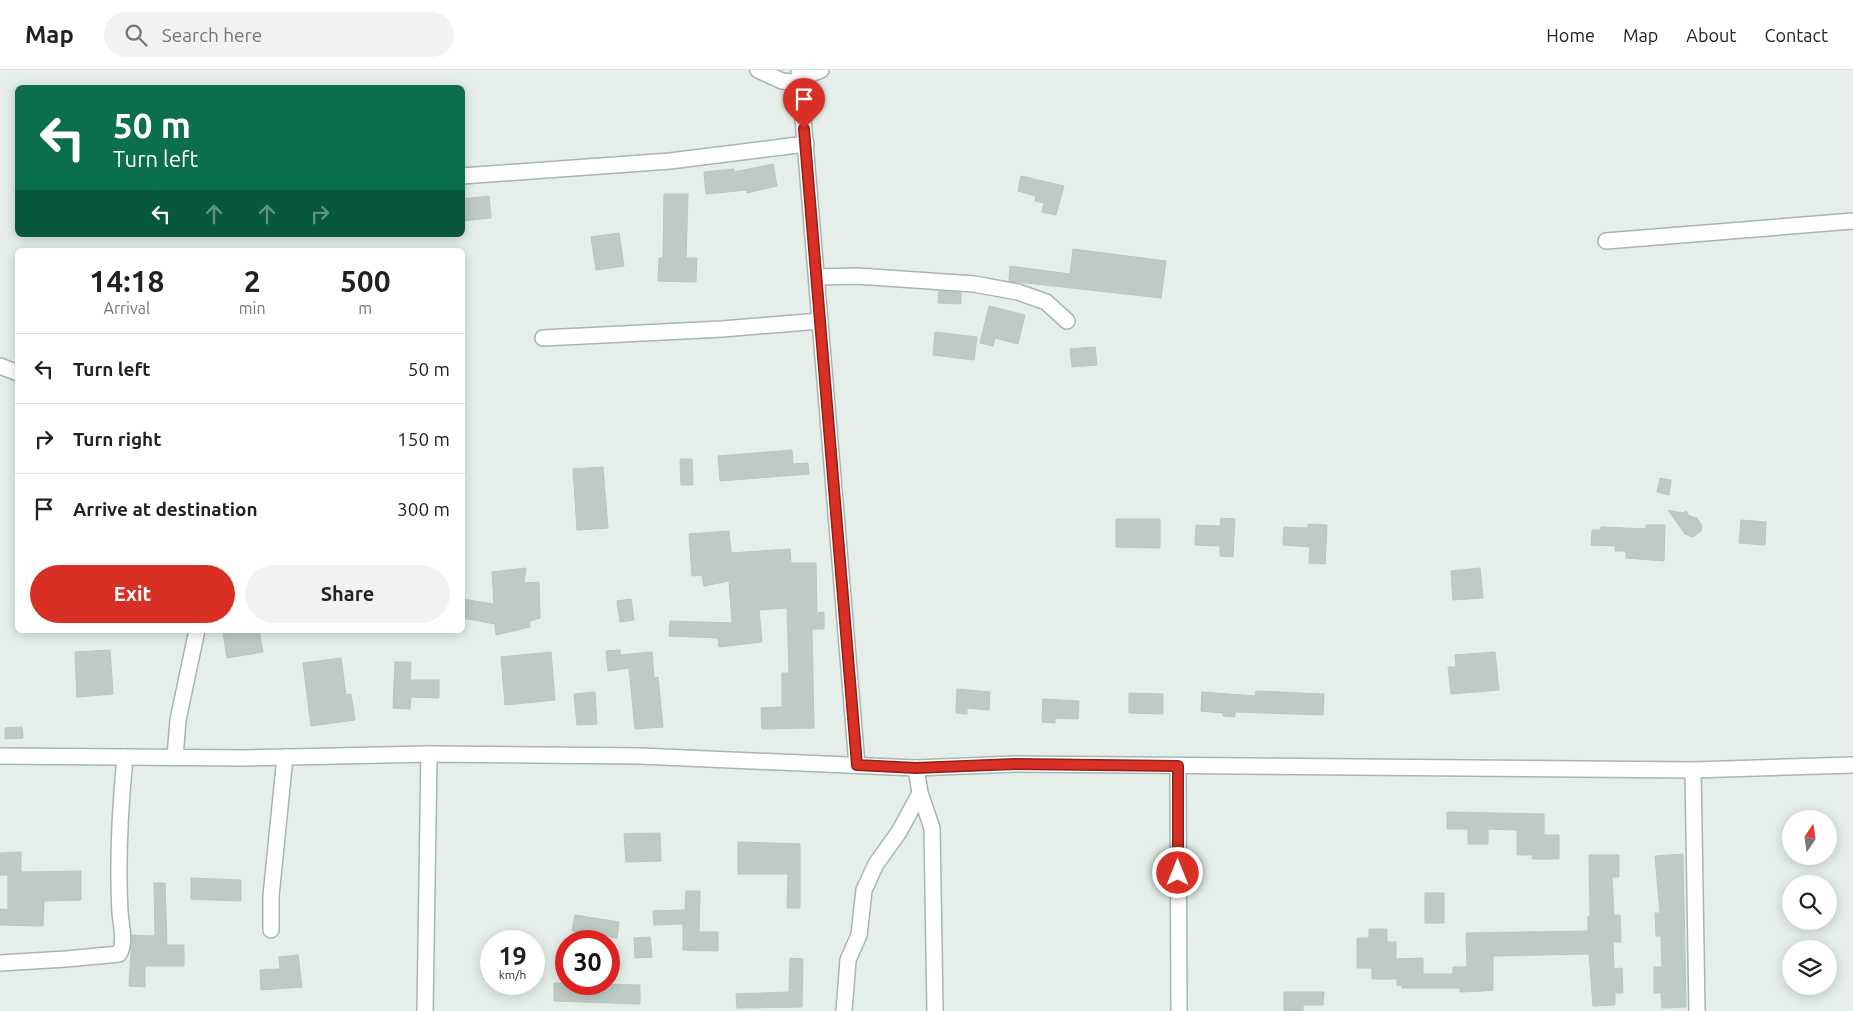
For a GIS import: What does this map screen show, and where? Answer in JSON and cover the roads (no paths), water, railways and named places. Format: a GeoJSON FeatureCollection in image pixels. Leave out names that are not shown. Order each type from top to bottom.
{"type":"FeatureCollection","features":[{"type":"Feature","properties":{"kind":"street"},"geometry":{"type":"LineString","coordinates":[[758,70],[782,81],[821,70]]}},
{"type":"Feature","properties":{"kind":"street"},"geometry":{"type":"LineString","coordinates":[[800,77],[857,765]]}},
{"type":"Feature","properties":{"kind":"street"},"geometry":{"type":"LineString","coordinates":[[465,176],[670,161],[806,144]]}},
{"type":"Feature","properties":{"kind":"street"},"geometry":{"type":"LineString","coordinates":[[1606,241],[1853,221]]}},
{"type":"Feature","properties":{"kind":"street"},"geometry":{"type":"LineString","coordinates":[[818,277],[913,278],[982,285],[1018,292],[1046,302],[1067,320]]}},
{"type":"Feature","properties":{"kind":"street"},"geometry":{"type":"LineString","coordinates":[[543,338],[722,329],[820,321]]}},
{"type":"Feature","properties":{"kind":"street"},"geometry":{"type":"LineString","coordinates":[[0,366],[15,372]]}},
{"type":"Feature","properties":{"kind":"street"},"geometry":{"type":"LineString","coordinates":[[175,758],[180,711],[196,633]]}},
{"type":"Feature","properties":{"kind":"street"},"geometry":{"type":"LineString","coordinates":[[425,1011],[429,754]]}},
{"type":"Feature","properties":{"kind":"street"},"geometry":{"type":"LineString","coordinates":[[0,756],[175,758],[429,754],[640,756],[916,768],[1015,764],[1693,770],[1853,764]]}},
{"type":"Feature","properties":{"kind":"street"},"geometry":{"type":"LineString","coordinates":[[0,962],[66,960],[119,954],[122,940],[118,885],[119,813],[125,757]]}},
{"type":"Feature","properties":{"kind":"street"},"geometry":{"type":"LineString","coordinates":[[271,930],[272,887],[285,757]]}},
{"type":"Feature","properties":{"kind":"street"},"geometry":{"type":"LineString","coordinates":[[1178,766],[1179,1011]]}},
{"type":"Feature","properties":{"kind":"street"},"geometry":{"type":"LineString","coordinates":[[916,768],[920,793],[932,828],[936,1011]]}},
{"type":"Feature","properties":{"kind":"street"},"geometry":{"type":"LineString","coordinates":[[1693,770],[1697,1011]]}},
{"type":"Feature","properties":{"kind":"street"},"geometry":{"type":"LineString","coordinates":[[844,1011],[848,960],[859,935],[864,890],[876,864],[899,832],[920,793]]}}]}
